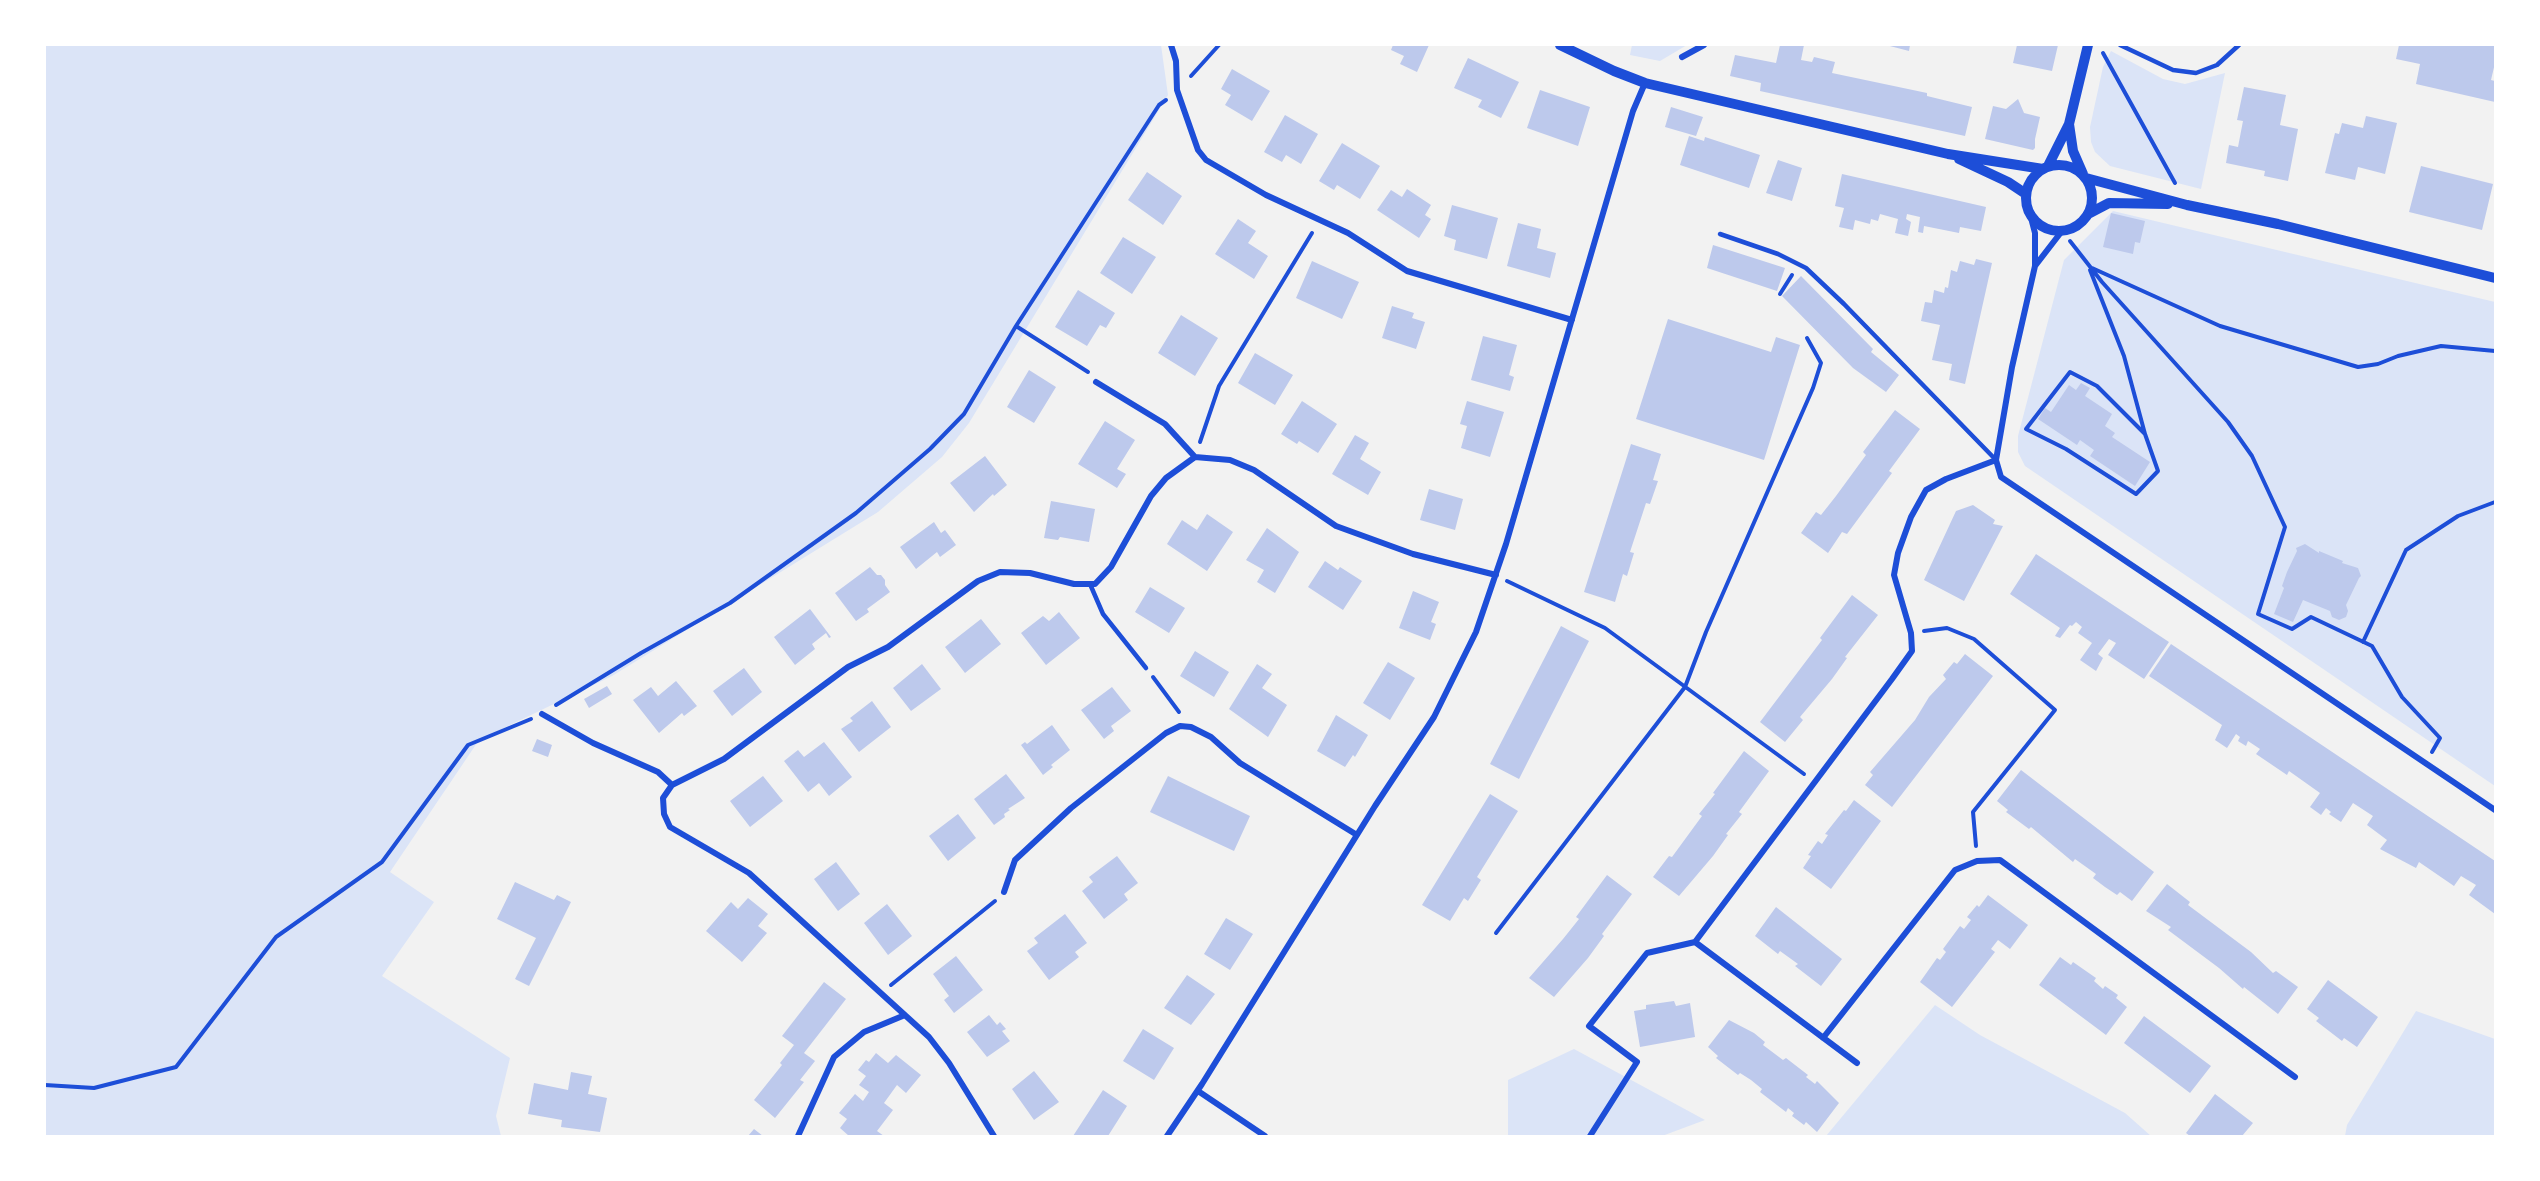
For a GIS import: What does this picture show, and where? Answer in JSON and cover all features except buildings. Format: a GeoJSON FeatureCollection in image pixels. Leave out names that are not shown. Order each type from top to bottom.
{"type":"FeatureCollection","features":[{"type":"Feature","properties":{"kind":"street"},"geometry":{"type":"LineString","coordinates":[[1171,45],[1176,61],[1177,90],[1198,150],[1206,160],[1266,195],[1348,233],[1407,271],[1572,320]]}},
{"type":"Feature","properties":{"kind":"street"},"geometry":{"type":"LineString","coordinates":[[1560,45],[1645,83],[1948,154],[2045,168]]}},
{"type":"Feature","properties":{"kind":"street"},"geometry":{"type":"LineString","coordinates":[[1682,57],[1704,45]]}},
{"type":"Feature","properties":{"kind":"street"},"geometry":{"type":"LineString","coordinates":[[2045,168],[2069,124],[2088,45]]}},
{"type":"Feature","properties":{"kind":"street"},"geometry":{"type":"LineString","coordinates":[[1167,1136],[1198,1091],[1357,835],[1434,717],[1476,632],[1496,575],[1633,111],[1645,83]]}},
{"type":"Feature","properties":{"kind":"street"},"geometry":{"type":"LineString","coordinates":[[2069,124],[2073,151],[2092,189],[2092,202],[2088,214]]}},
{"type":"Feature","properties":{"kind":"street"},"geometry":{"type":"LineString","coordinates":[[1948,154],[2008,182],[2026,194]]}},
{"type":"Feature","properties":{"kind":"street"},"geometry":{"type":"LineString","coordinates":[[2495,279],[2278,224],[2187,205],[2085,176],[2074,168],[2062,164],[2045,168],[2034,175],[2026,194],[2035,232],[2035,266],[2012,367],[1996,460],[2001,477],[2495,810]]}},
{"type":"Feature","properties":{"kind":"street"},"geometry":{"type":"LineString","coordinates":[[2030,214],[2038,223],[2050,230],[2062,231],[2073,228],[2088,214],[2109,202],[2187,205]]}},
{"type":"Feature","properties":{"kind":"street"},"geometry":{"type":"LineString","coordinates":[[2035,266],[2062,231]]}},
{"type":"Feature","properties":{"kind":"street"},"geometry":{"type":"LineString","coordinates":[[1096,382],[1165,424],[1195,457]]}},
{"type":"Feature","properties":{"kind":"street"},"geometry":{"type":"LineString","coordinates":[[994,1136],[949,1063],[929,1037],[749,873],[670,827],[664,814],[663,798],[672,785],[723,759],[848,667],[888,646],[978,581],[1000,572],[1030,573],[1074,584],[1095,584],[1111,567],[1151,496],[1166,478],[1195,457],[1230,460],[1254,470],[1336,526],[1413,554],[1496,575]]}},
{"type":"Feature","properties":{"kind":"street"},"geometry":{"type":"LineString","coordinates":[[1590,1136],[1637,1062],[1589,1026],[1647,953],[1695,942],[1912,651],[1911,633],[1894,575],[1898,553],[1911,517],[1926,490],[1946,478],[1996,460]]}},
{"type":"Feature","properties":{"kind":"street"},"geometry":{"type":"LineString","coordinates":[[542,714],[593,743],[658,772],[672,785]]}},
{"type":"Feature","properties":{"kind":"street"},"geometry":{"type":"LineString","coordinates":[[1004,892],[1015,860],[1071,808],[1166,733],[1180,726],[1211,737],[1240,763],[1357,835]]}},
{"type":"Feature","properties":{"kind":"street"},"geometry":{"type":"LineString","coordinates":[[1823,1038],[1955,870],[1977,861],[2000,860],[2295,1077]]}},
{"type":"Feature","properties":{"kind":"street"},"geometry":{"type":"LineString","coordinates":[[1695,942],[1857,1063]]}},
{"type":"Feature","properties":{"kind":"street"},"geometry":{"type":"LineString","coordinates":[[798,1136],[834,1057],[864,1032],[905,1015]]}},
{"type":"Feature","properties":{"kind":"street"},"geometry":{"type":"LineString","coordinates":[[1198,1091],[1265,1136]]}},
{"type":"Feature","properties":{"kind":"lane"},"geometry":{"type":"LineString","coordinates":[[2120,45],[2173,70],[2196,73],[2217,64],[2239,45]]}},
{"type":"Feature","properties":{"kind":"lane"},"geometry":{"type":"LineString","coordinates":[[1720,234],[1778,254],[1806,268],[1996,460]]}},
{"type":"Feature","properties":{"kind":"lane"},"geometry":{"type":"LineString","coordinates":[[1090,584],[1103,614],[1146,668]]}},
{"type":"Feature","properties":{"kind":"path"},"geometry":{"type":"LineString","coordinates":[[45,1085],[94,1088],[176,1068],[276,937],[382,862],[468,745],[542,714],[641,653],[730,603],[856,513],[930,449],[964,414],[1016,326],[1159,105],[1177,90],[1219,45]]}},
{"type":"Feature","properties":{"kind":"path"},"geometry":{"type":"LineString","coordinates":[[2099,45],[2187,205]]}},
{"type":"Feature","properties":{"kind":"path"},"geometry":{"type":"LineString","coordinates":[[1195,457],[1219,386],[1320,220]]}},
{"type":"Feature","properties":{"kind":"path"},"geometry":{"type":"LineString","coordinates":[[2062,231],[2088,266],[2228,422],[2252,456],[2285,527],[2258,614],[2292,629],[2311,617],[2372,646],[2402,697],[2440,738],[2425,763]]}},
{"type":"Feature","properties":{"kind":"path"},"geometry":{"type":"LineString","coordinates":[[1780,294],[1799,264]]}},
{"type":"Feature","properties":{"kind":"path"},"geometry":{"type":"LineString","coordinates":[[2088,266],[2220,326],[2358,367],[2378,364],[2398,356],[2441,346],[2495,351]]}},
{"type":"Feature","properties":{"kind":"path"},"geometry":{"type":"LineString","coordinates":[[2088,266],[2124,356],[2145,434],[2158,471],[2136,494],[2066,449],[2026,429],[2070,372],[2097,386],[2145,434]]}},
{"type":"Feature","properties":{"kind":"path"},"geometry":{"type":"LineString","coordinates":[[1016,326],[1088,372],[1096,382]]}},
{"type":"Feature","properties":{"kind":"path"},"geometry":{"type":"LineString","coordinates":[[1497,933],[1685,687],[1706,632],[1813,388],[1821,363],[1807,338]]}},
{"type":"Feature","properties":{"kind":"path"},"geometry":{"type":"LineString","coordinates":[[2363,642],[2406,550],[2458,516],[2495,504]]}},
{"type":"Feature","properties":{"kind":"path"},"geometry":{"type":"LineString","coordinates":[[1496,575],[1605,628],[1814,781]]}},
{"type":"Feature","properties":{"kind":"path"},"geometry":{"type":"LineString","coordinates":[[1911,633],[1947,628],[1974,639],[2055,710],[1973,812],[1977,861]]}},
{"type":"Feature","properties":{"kind":"path"},"geometry":{"type":"LineString","coordinates":[[1146,668],[1179,712],[1185,726]]}},
{"type":"Feature","properties":{"kind":"path"},"geometry":{"type":"LineString","coordinates":[[882,993],[1004,892]]}},
{"type":"Feature","properties":{"kind":"shaded area"},"geometry":{"type":"Polygon","coordinates":[[[45,45],[1161,45],[1168,95],[969,423],[942,457],[878,512],[612,676],[479,740],[390,872],[434,902],[382,976],[510,1058],[496,1116],[501,1136],[45,1136],[45,45]]]}},
{"type":"Feature","properties":{"kind":"shaded area"},"geometry":{"type":"Polygon","coordinates":[[[1632,45],[1687,45],[1660,61],[1630,55],[1632,45]]]}},
{"type":"Feature","properties":{"kind":"shaded area"},"geometry":{"type":"Polygon","coordinates":[[[2111,51],[2163,79],[2185,84],[2225,73],[2201,189],[2110,166],[2095,152],[2091,142],[2090,127],[2103,67],[2111,51]]]}},
{"type":"Feature","properties":{"kind":"shaded area"},"geometry":{"type":"Polygon","coordinates":[[[2113,211],[2495,302],[2495,786],[2025,466],[2018,452],[2018,436],[2064,260],[2113,211]]]}},
{"type":"Feature","properties":{"kind":"shaded area"},"geometry":{"type":"Polygon","coordinates":[[[1935,1005],[1980,1035],[2125,1113],[2151,1136],[1826,1136],[1935,1005]]]}},
{"type":"Feature","properties":{"kind":"shaded area"},"geometry":{"type":"Polygon","coordinates":[[[2416,1011],[2495,1039],[2495,1136],[2345,1136],[2347,1125],[2416,1011]]]}},
{"type":"Feature","properties":{"kind":"shaded area"},"geometry":{"type":"Polygon","coordinates":[[[1574,1049],[1705,1120],[1662,1136],[1508,1136],[1508,1080],[1574,1049]]]}}]}
